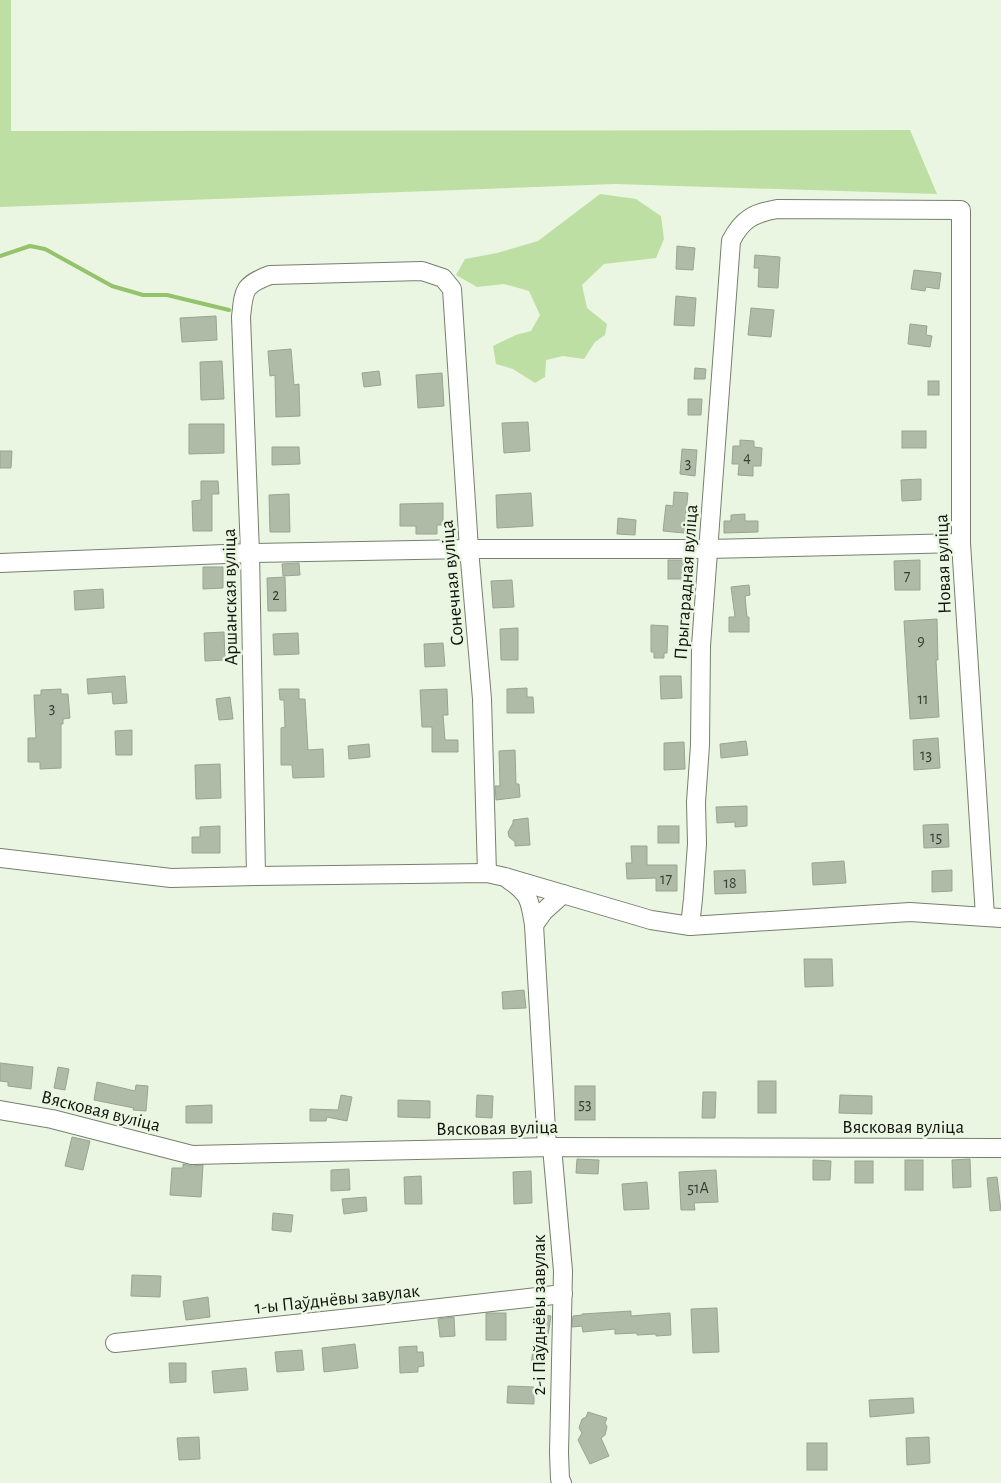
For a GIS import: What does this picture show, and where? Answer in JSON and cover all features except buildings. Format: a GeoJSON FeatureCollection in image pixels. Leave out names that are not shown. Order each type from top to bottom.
{"type":"FeatureCollection","features":[{"type":"Feature","properties":{"kind":"street","name":"Новая вуліца"},"geometry":{"type":"LineString","coordinates":[[731,241],[737,228],[749,217],[763,211],[777,209],[961,210],[961,542],[993,917]]}},
{"type":"Feature","properties":{"kind":"street","name":"Прыгарадная вуліца"},"geometry":{"type":"LineString","coordinates":[[690,926],[698,844],[696,802],[700,745],[700,646],[731,241]]}},
{"type":"Feature","properties":{"kind":"street","name":"Аршанская вуліца"},"geometry":{"type":"LineString","coordinates":[[256,876],[250,553],[241,317],[244,295],[252,282],[270,276],[422,272],[443,278],[452,289]]}},
{"type":"Feature","properties":{"kind":"street","name":"Сонечная вуліца"},"geometry":{"type":"LineString","coordinates":[[452,289],[469,549],[482,698],[487,873]]}},
{"type":"Feature","properties":{"kind":"street"},"geometry":{"type":"LineString","coordinates":[[0,563],[250,553],[469,549],[708,549],[961,542]]}},
{"type":"Feature","properties":{"kind":"street"},"geometry":{"type":"LineString","coordinates":[[0,858],[171,878],[487,873],[651,920],[690,926],[910,912],[993,917]]}},
{"type":"Feature","properties":{"kind":"street","name":"2-і Паўднёвы завулак"},"geometry":{"type":"LineString","coordinates":[[505,877],[524,891],[531,906],[534,925],[550,1147],[562,1272],[559,1453],[560,1479],[562,1483]]}},
{"type":"Feature","properties":{"kind":"street"},"geometry":{"type":"LineString","coordinates":[[534,925],[544,911],[563,894]]}},
{"type":"Feature","properties":{"kind":"street","name":"Вясковая вуліца"},"geometry":{"type":"LineString","coordinates":[[0,1110],[52,1119],[192,1155],[550,1147],[1001,1148]]}},
{"type":"Feature","properties":{"kind":"street","name":"1-ы Паўднёвы завулак"},"geometry":{"type":"LineString","coordinates":[[115,1343],[563,1294]]}},
{"type":"Feature","properties":{"kind":"green space"},"geometry":{"type":"Polygon","coordinates":[[[0,0],[11,0],[11,131],[910,130],[937,194],[615,184],[0,207],[0,0]]]}},
{"type":"Feature","properties":{"kind":"green space"},"geometry":{"type":"Polygon","coordinates":[[[600,194],[636,199],[661,216],[664,239],[656,258],[604,264],[582,285],[587,308],[607,324],[605,335],[595,342],[584,359],[563,356],[546,360],[545,377],[535,383],[513,369],[496,364],[493,346],[516,335],[531,331],[540,315],[529,291],[504,284],[477,287],[456,275],[465,259],[497,253],[538,241],[600,194]]]}},
{"type":"Feature","properties":{"kind":"waterway"},"geometry":{"type":"LineString","coordinates":[[0,256],[30,246],[45,249],[112,286],[143,295],[167,295],[229,310]]}}]}
